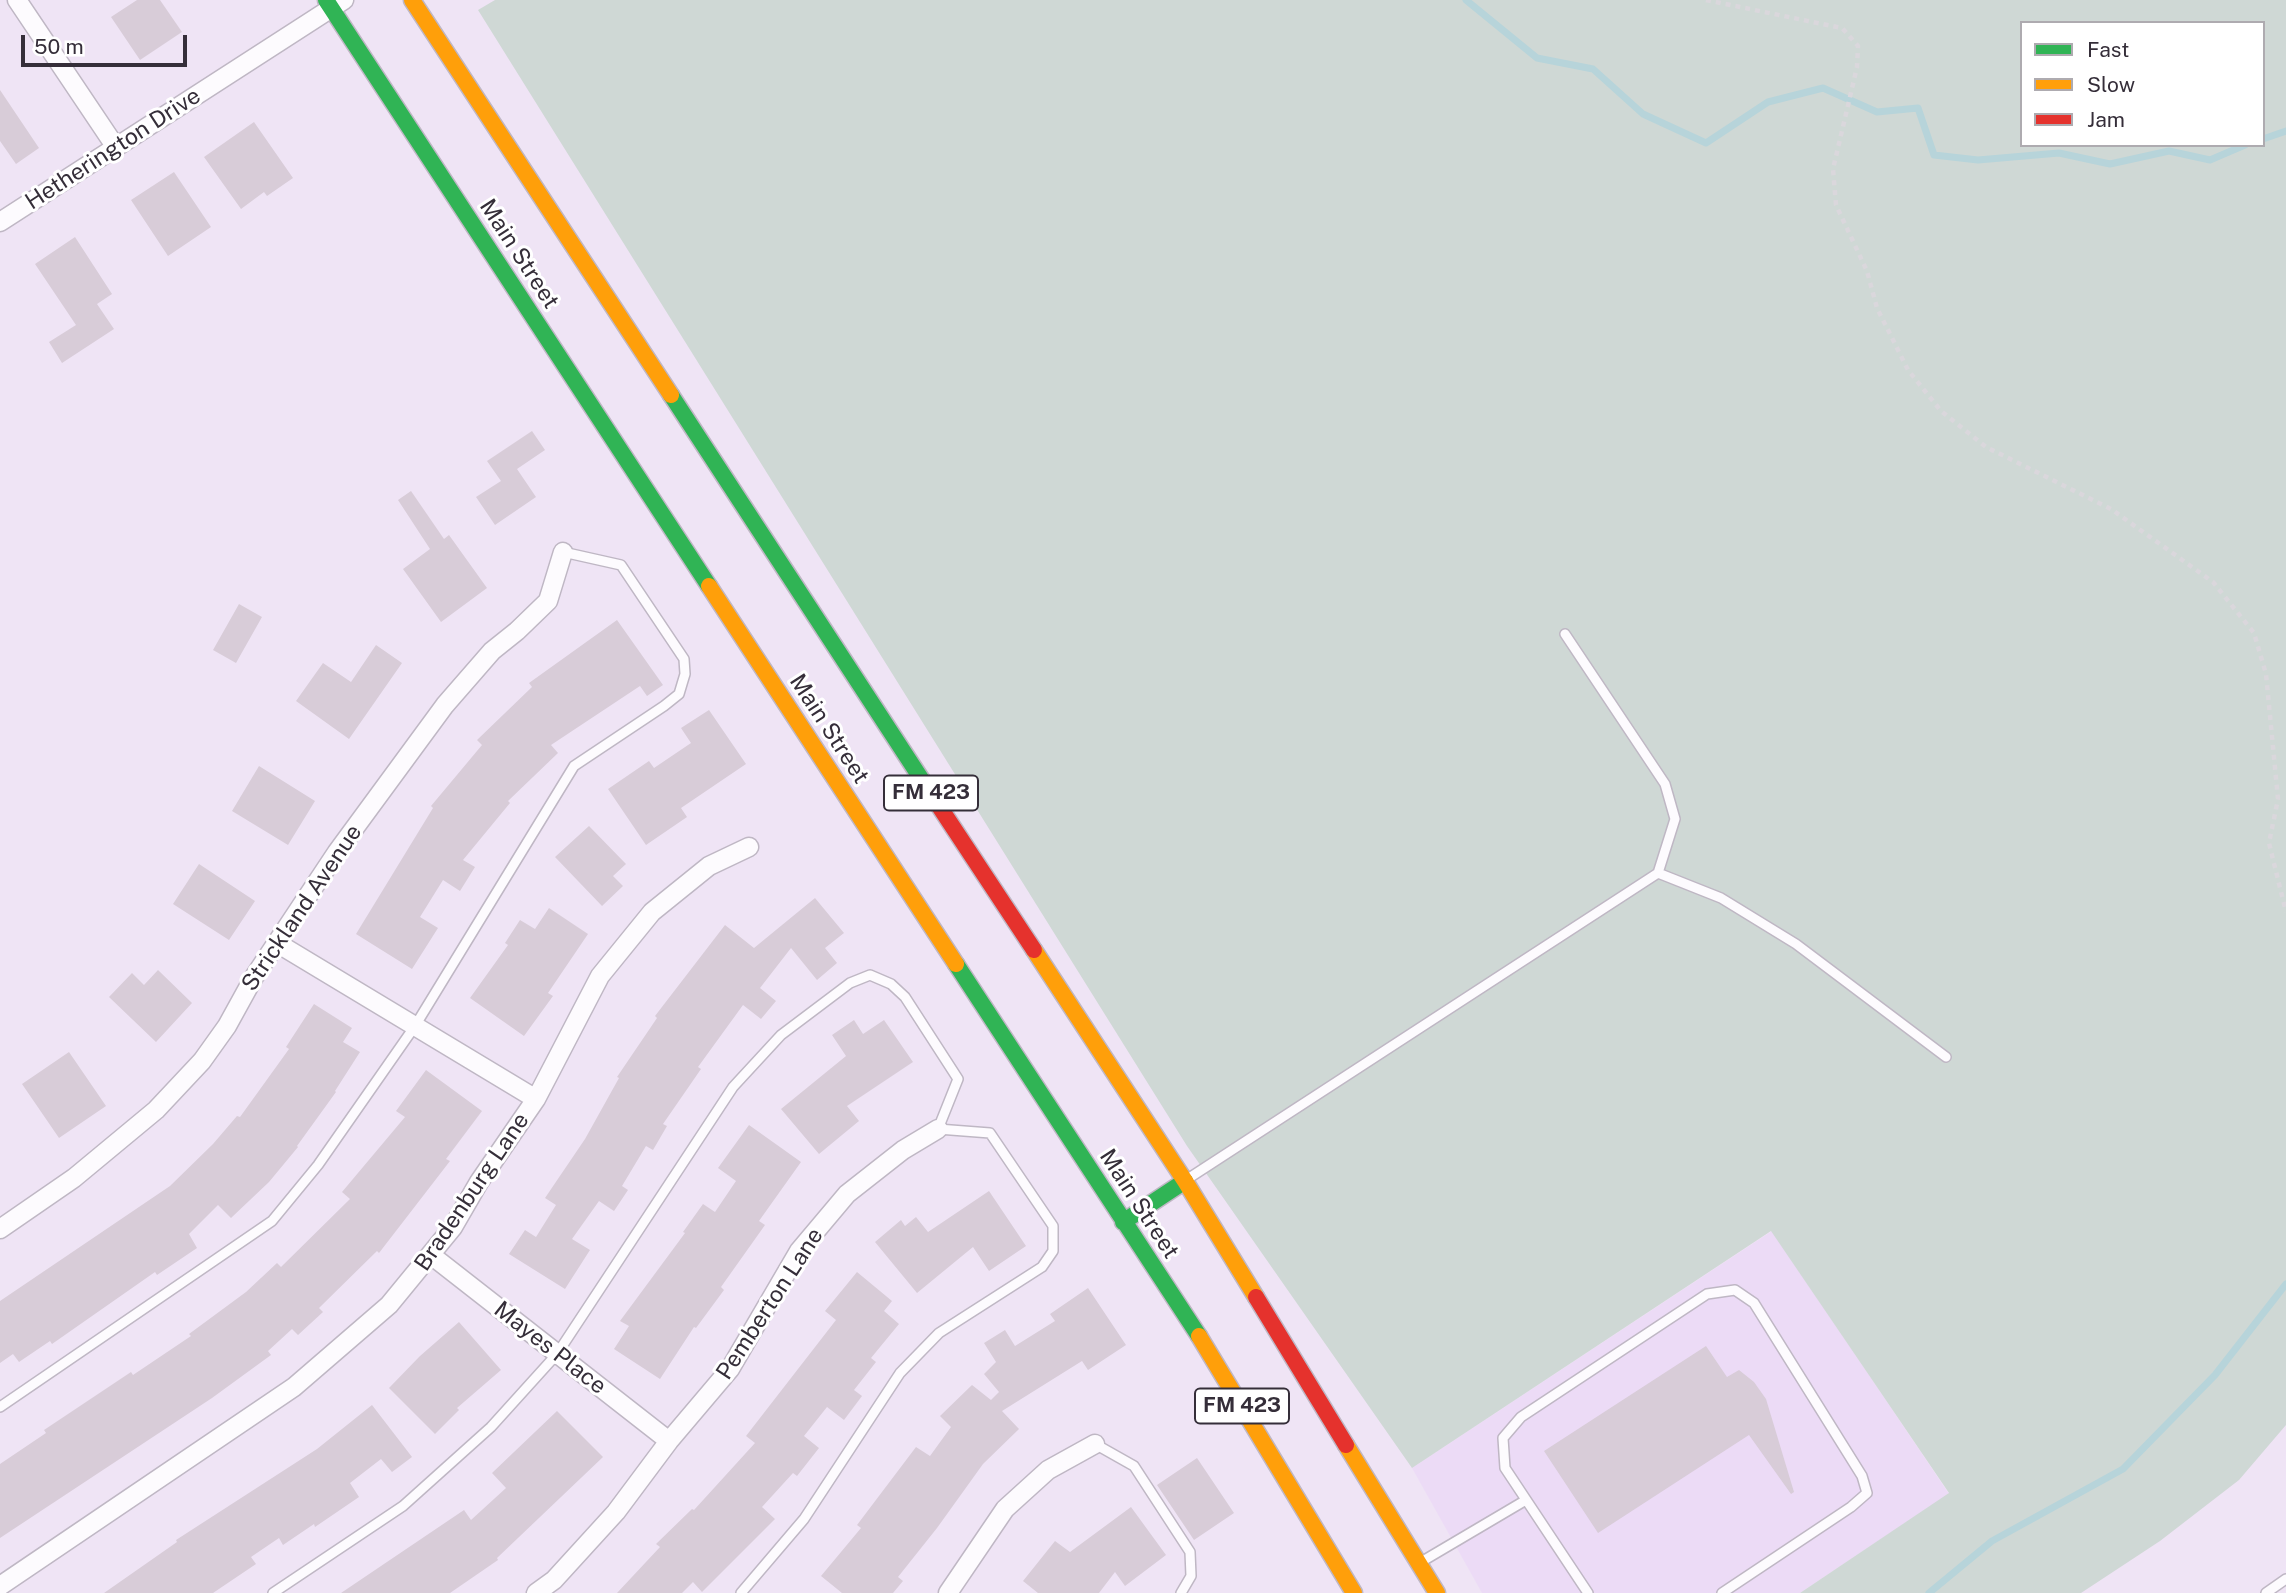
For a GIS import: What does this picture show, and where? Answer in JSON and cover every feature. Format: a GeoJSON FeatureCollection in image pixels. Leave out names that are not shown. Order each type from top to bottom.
{"type":"FeatureCollection","features":[{"type":"Feature","properties":{"kind":"main road","name":"FM 423"},"geometry":{"type":"LineString","coordinates":[[412,0],[1185,1181],[1437,1593]]}},
{"type":"Feature","properties":{"kind":"main road","name":"Main Street"},"geometry":{"type":"LineString","coordinates":[[334,3],[1214,1359],[1354,1593]]}},
{"type":"Feature","properties":{"kind":"main road"},"geometry":{"type":"LineString","coordinates":[[1124,1222],[1185,1181]]}},
{"type":"Feature","properties":{"kind":"street"},"geometry":{"type":"LineString","coordinates":[[17,0],[115,146]]}},
{"type":"Feature","properties":{"kind":"street","name":"Hetherington Drive"},"geometry":{"type":"LineString","coordinates":[[0,222],[334,3]]}},
{"type":"Feature","properties":{"kind":"street","name":"Strickland Avenue"},"geometry":{"type":"LineString","coordinates":[[0,1229],[74,1178],[156,1110],[183,1083],[227,1026],[254,977],[337,852],[445,705],[492,651],[548,601],[563,552]]}},
{"type":"Feature","properties":{"kind":"street","name":"Bradenburg Lane"},"geometry":{"type":"LineString","coordinates":[[0,1586],[294,1387],[389,1305],[453,1227],[479,1182],[536,1099],[600,976],[652,912],[709,866],[749,847]]}},
{"type":"Feature","properties":{"kind":"street"},"geometry":{"type":"LineString","coordinates":[[277,943],[536,1099]]}},
{"type":"Feature","properties":{"kind":"street","name":"Pemberton Lane"},"geometry":{"type":"LineString","coordinates":[[536,1593],[558,1587],[669,1441],[730,1369],[799,1251],[847,1194],[903,1150],[938,1129]]}},
{"type":"Feature","properties":{"kind":"street","name":"Mayes Place"},"geometry":{"type":"LineString","coordinates":[[431,1255],[669,1441]]}},
{"type":"Feature","properties":{"kind":"street"},"geometry":{"type":"LineString","coordinates":[[948,1593],[1005,1509],[1048,1470],[1095,1444]]}},
{"type":"Feature","properties":{"kind":"lane"},"geometry":{"type":"LineString","coordinates":[[0,1407],[272,1221],[318,1165],[415,1026],[574,766],[679,694],[685,674],[684,659],[621,565],[563,552]]}},
{"type":"Feature","properties":{"kind":"lane"},"geometry":{"type":"LineString","coordinates":[[1185,1181],[1658,873],[1675,820],[1665,784],[1565,634]]}},
{"type":"Feature","properties":{"kind":"lane"},"geometry":{"type":"LineString","coordinates":[[1658,873],[1721,898],[1796,944],[1947,1057]]}},
{"type":"Feature","properties":{"kind":"lane"},"geometry":{"type":"LineString","coordinates":[[274,1593],[403,1506],[492,1426],[557,1354],[733,1087],[781,1035],[849,983],[870,975],[891,984],[905,997],[958,1079],[938,1129],[990,1133],[1053,1226],[1053,1251],[1042,1267],[939,1333],[900,1373],[804,1518],[741,1593]]}},
{"type":"Feature","properties":{"kind":"lane"},"geometry":{"type":"LineString","coordinates":[[1588,1593],[1505,1468],[1503,1438],[1521,1417],[1707,1294],[1735,1290],[1754,1303],[1863,1476],[1867,1493],[1852,1507],[1722,1593]]}},
{"type":"Feature","properties":{"kind":"lane"},"geometry":{"type":"LineString","coordinates":[[1095,1444],[1134,1466],[1190,1552],[1191,1576],[1181,1593]]}},
{"type":"Feature","properties":{"kind":"lane"},"geometry":{"type":"LineString","coordinates":[[1419,1563],[1526,1500]]}},
{"type":"Feature","properties":{"kind":"lane"},"geometry":{"type":"LineString","coordinates":[[2266,1593],[2286,1579]]}},
{"type":"Feature","properties":{"kind":"path"},"geometry":{"type":"LineString","coordinates":[[1706,0],[1842,28],[1858,46],[1857,67],[1833,169],[1836,205],[1867,271],[1883,321],[1908,370],[1941,411],[1986,447],[2111,509],[2213,582],[2255,633],[2266,674],[2278,799],[2269,843],[2286,912]]}},
{"type":"Feature","properties":{"kind":"shaded area"},"geometry":{"type":"Polygon","coordinates":[[[495,0],[2286,0],[2286,1425],[2239,1480],[2160,1541],[2081,1593],[1800,1593],[1949,1493],[1771,1231],[1412,1468],[1187,1146],[478,10],[495,0]]]}},
{"type":"Feature","properties":{"kind":"shaded area"},"geometry":{"type":"Polygon","coordinates":[[[1772,1231],[1949,1494],[1800,1593],[1482,1593],[1412,1468],[1772,1231]]]}},
{"type":"Feature","properties":{"kind":"building"},"geometry":{"type":"Polygon","coordinates":[[[137,0],[160,0],[182,32],[140,60],[111,17],[137,0]]]}},
{"type":"Feature","properties":{"kind":"building"},"geometry":{"type":"Polygon","coordinates":[[[0,90],[39,148],[16,164],[0,141],[0,90]]]}},
{"type":"Feature","properties":{"kind":"building"},"geometry":{"type":"Polygon","coordinates":[[[254,122],[293,178],[267,196],[264,192],[241,209],[204,157],[254,122]]]}},
{"type":"Feature","properties":{"kind":"building"},"geometry":{"type":"Polygon","coordinates":[[[174,172],[211,227],[168,256],[131,200],[174,172]]]}},
{"type":"Feature","properties":{"kind":"building"},"geometry":{"type":"Polygon","coordinates":[[[75,237],[112,294],[97,304],[114,329],[62,363],[49,342],[76,325],[35,264],[75,237]]]}},
{"type":"Feature","properties":{"kind":"building"},"geometry":{"type":"Polygon","coordinates":[[[532,431],[545,450],[517,469],[536,497],[495,525],[476,497],[501,481],[487,461],[532,431]]]}},
{"type":"Feature","properties":{"kind":"building"},"geometry":{"type":"Polygon","coordinates":[[[411,491],[444,539],[449,535],[487,588],[441,622],[403,569],[430,549],[398,500],[411,491]]]}},
{"type":"Feature","properties":{"kind":"building"},"geometry":{"type":"Polygon","coordinates":[[[239,604],[262,617],[236,663],[213,650],[239,604]]]}},
{"type":"Feature","properties":{"kind":"building"},"geometry":{"type":"Polygon","coordinates":[[[617,620],[663,685],[647,696],[640,686],[551,745],[558,753],[508,801],[510,803],[463,860],[475,867],[460,891],[443,880],[420,917],[438,928],[412,969],[356,934],[433,808],[431,806],[482,745],[477,740],[532,687],[529,683],[617,620]]]}},
{"type":"Feature","properties":{"kind":"building"},"geometry":{"type":"Polygon","coordinates":[[[376,645],[402,663],[349,739],[296,701],[323,663],[351,682],[376,645]]]}},
{"type":"Feature","properties":{"kind":"building"},"geometry":{"type":"Polygon","coordinates":[[[709,710],[746,764],[681,808],[687,817],[646,845],[608,789],[649,761],[654,768],[691,743],[681,728],[709,710]]]}},
{"type":"Feature","properties":{"kind":"building"},"geometry":{"type":"Polygon","coordinates":[[[259,766],[315,801],[288,845],[232,811],[259,766]]]}},
{"type":"Feature","properties":{"kind":"building"},"geometry":{"type":"Polygon","coordinates":[[[589,826],[626,864],[613,876],[623,886],[602,906],[555,857],[589,826]]]}},
{"type":"Feature","properties":{"kind":"building"},"geometry":{"type":"Polygon","coordinates":[[[199,864],[255,901],[229,940],[173,904],[199,864]]]}},
{"type":"Feature","properties":{"kind":"building"},"geometry":{"type":"Polygon","coordinates":[[[815,898],[844,933],[825,948],[837,963],[817,980],[791,948],[760,988],[776,1001],[761,1019],[743,1005],[698,1067],[701,1069],[663,1124],[667,1126],[653,1150],[646,1146],[622,1186],[628,1190],[614,1211],[599,1201],[572,1239],[590,1250],[565,1289],[509,1254],[525,1230],[536,1237],[556,1205],[545,1198],[585,1139],[619,1078],[617,1077],[657,1018],[655,1016],[725,925],[754,948],[815,898]]]}},
{"type":"Feature","properties":{"kind":"building"},"geometry":{"type":"Polygon","coordinates":[[[549,908],[588,934],[548,993],[553,996],[524,1036],[470,998],[508,945],[505,943],[520,920],[535,929],[549,908]]]}},
{"type":"Feature","properties":{"kind":"building"},"geometry":{"type":"Polygon","coordinates":[[[158,970],[192,1003],[156,1042],[109,997],[132,973],[144,985],[158,970]]]}},
{"type":"Feature","properties":{"kind":"building"},"geometry":{"type":"Polygon","coordinates":[[[314,1004],[352,1028],[343,1042],[360,1052],[298,1147],[269,1182],[231,1218],[218,1205],[189,1234],[197,1248],[157,1275],[155,1272],[52,1344],[50,1341],[19,1362],[13,1354],[0,1363],[0,1301],[170,1186],[237,1116],[240,1117],[289,1049],[286,1047],[314,1004]]]}},
{"type":"Feature","properties":{"kind":"building"},"geometry":{"type":"Polygon","coordinates":[[[854,1020],[863,1034],[884,1020],[913,1062],[847,1106],[859,1121],[819,1154],[781,1109],[846,1056],[832,1035],[854,1020]]]}},
{"type":"Feature","properties":{"kind":"building"},"geometry":{"type":"Polygon","coordinates":[[[69,1052],[106,1106],[59,1138],[22,1084],[69,1052]]]}},
{"type":"Feature","properties":{"kind":"building"},"geometry":{"type":"Polygon","coordinates":[[[426,1070],[482,1111],[446,1159],[450,1161],[379,1253],[377,1251],[319,1308],[323,1312],[298,1335],[292,1329],[268,1351],[271,1355],[212,1398],[0,1538],[0,1464],[46,1433],[44,1430],[191,1336],[189,1334],[246,1292],[277,1263],[281,1267],[350,1199],[342,1192],[405,1117],[396,1111],[426,1070]]]}},
{"type":"Feature","properties":{"kind":"building"},"geometry":{"type":"Polygon","coordinates":[[[749,1125],[801,1162],[759,1221],[765,1225],[721,1287],[724,1290],[696,1328],[694,1327],[660,1379],[614,1349],[629,1326],[620,1321],[703,1204],[715,1212],[736,1181],[718,1168],[749,1125]]]}},
{"type":"Feature","properties":{"kind":"building"},"geometry":{"type":"Polygon","coordinates":[[[989,1191],[1026,1246],[989,1271],[973,1247],[917,1293],[875,1242],[901,1220],[905,1226],[916,1217],[928,1232],[989,1191]]]}},
{"type":"Feature","properties":{"kind":"building"},"geometry":{"type":"Polygon","coordinates":[[[857,1272],[892,1301],[884,1311],[899,1324],[871,1358],[876,1362],[854,1390],[862,1396],[844,1420],[827,1407],[804,1436],[819,1448],[797,1476],[793,1473],[762,1507],[775,1519],[702,1592],[693,1582],[682,1593],[617,1593],[660,1547],[656,1544],[694,1510],[755,1443],[746,1436],[836,1320],[825,1311],[857,1272]]]}},
{"type":"Feature","properties":{"kind":"building"},"geometry":{"type":"Polygon","coordinates":[[[1088,1288],[1126,1345],[1088,1370],[1082,1361],[1002,1411],[1019,1429],[983,1464],[898,1577],[903,1581],[893,1593],[842,1593],[821,1576],[861,1528],[857,1525],[916,1447],[930,1456],[951,1427],[940,1416],[972,1385],[991,1400],[999,1392],[984,1374],[996,1362],[984,1343],[1005,1330],[1015,1346],[1055,1321],[1050,1314],[1088,1288]]]}},
{"type":"Feature","properties":{"kind":"building"},"geometry":{"type":"Polygon","coordinates":[[[459,1322],[501,1370],[457,1408],[459,1410],[435,1434],[389,1388],[459,1322]]]}},
{"type":"Feature","properties":{"kind":"building"},"geometry":{"type":"Polygon","coordinates":[[[1706,1346],[1727,1377],[1739,1370],[1754,1382],[1766,1399],[1794,1492],[1791,1494],[1749,1435],[1598,1533],[1544,1451],[1706,1346]]]}},
{"type":"Feature","properties":{"kind":"building"},"geometry":{"type":"Polygon","coordinates":[[[372,1405],[412,1457],[392,1472],[381,1459],[350,1483],[359,1497],[283,1545],[279,1538],[251,1557],[256,1564],[213,1593],[104,1593],[177,1542],[176,1540],[317,1449],[372,1405]]]}},
{"type":"Feature","properties":{"kind":"building"},"geometry":{"type":"Polygon","coordinates":[[[557,1411],[603,1457],[497,1558],[498,1560],[450,1593],[341,1593],[464,1510],[471,1520],[506,1488],[492,1473],[557,1411]]]}},
{"type":"Feature","properties":{"kind":"building"},"geometry":{"type":"Polygon","coordinates":[[[1197,1458],[1234,1513],[1194,1540],[1157,1485],[1197,1458]]]}},
{"type":"Feature","properties":{"kind":"building"},"geometry":{"type":"Polygon","coordinates":[[[1131,1507],[1166,1555],[1125,1586],[1115,1572],[1099,1593],[1038,1593],[1023,1581],[1055,1541],[1070,1552],[1131,1507]]]}},
{"type":"Feature","properties":{"kind":"waterway"},"geometry":{"type":"LineString","coordinates":[[1466,0],[1537,58],[1593,69],[1643,114],[1706,143],[1768,102],[1823,88],[1877,112],[1918,108],[1934,155],[1978,160],[2059,153],[2110,164],[2169,151],[2210,160],[2240,147]]}},
{"type":"Feature","properties":{"kind":"waterway"},"geometry":{"type":"LineString","coordinates":[[2265,138],[2286,131]]}},
{"type":"Feature","properties":{"kind":"waterway"},"geometry":{"type":"LineString","coordinates":[[1929,1593],[1992,1541],[2123,1469],[2215,1375],[2286,1284]]}},
{"type":"Feature","properties":{"kind":"traffic: fast"},"geometry":{"type":"LineString","coordinates":[[326,0],[709,586]]}},
{"type":"Feature","properties":{"kind":"traffic: fast"},"geometry":{"type":"LineString","coordinates":[[671,395],[937,803]]}},
{"type":"Feature","properties":{"kind":"traffic: fast"},"geometry":{"type":"LineString","coordinates":[[956,964],[1199,1336]]}},
{"type":"Feature","properties":{"kind":"traffic: fast"},"geometry":{"type":"LineString","coordinates":[[1123,1222],[1185,1181]]}},
{"type":"Feature","properties":{"kind":"traffic: slow"},"geometry":{"type":"LineString","coordinates":[[412,0],[671,395]]}},
{"type":"Feature","properties":{"kind":"traffic: slow"},"geometry":{"type":"LineString","coordinates":[[709,586],[956,964]]}},
{"type":"Feature","properties":{"kind":"traffic: slow"},"geometry":{"type":"LineString","coordinates":[[1034,950],[1185,1181],[1256,1297]]}},
{"type":"Feature","properties":{"kind":"traffic: slow"},"geometry":{"type":"LineString","coordinates":[[1199,1336],[1354,1593]]}},
{"type":"Feature","properties":{"kind":"traffic: slow"},"geometry":{"type":"LineString","coordinates":[[1346,1445],[1437,1593]]}},
{"type":"Feature","properties":{"kind":"traffic: jam"},"geometry":{"type":"LineString","coordinates":[[937,803],[1034,950]]}},
{"type":"Feature","properties":{"kind":"traffic: jam"},"geometry":{"type":"LineString","coordinates":[[1256,1297],[1346,1445]]}}]}
